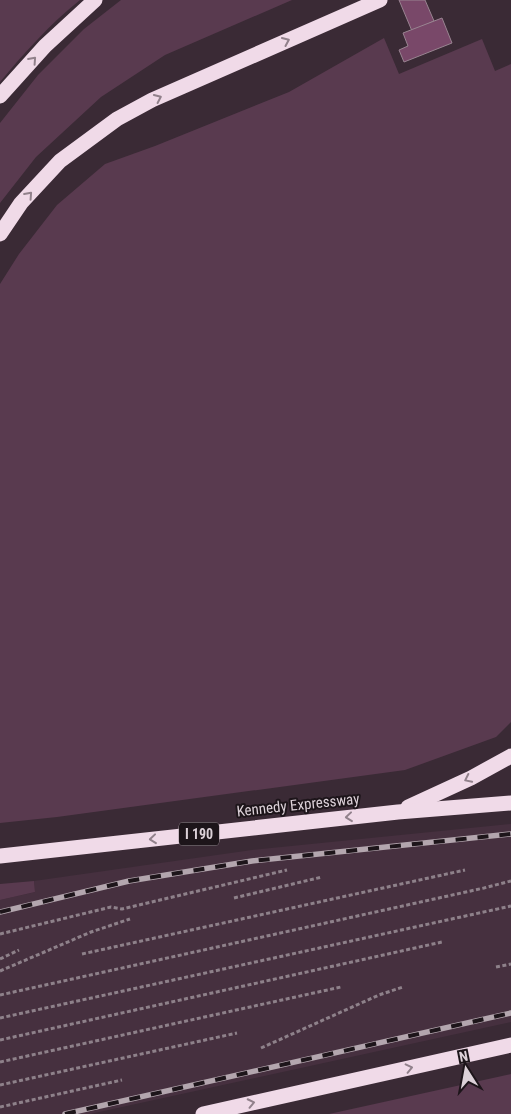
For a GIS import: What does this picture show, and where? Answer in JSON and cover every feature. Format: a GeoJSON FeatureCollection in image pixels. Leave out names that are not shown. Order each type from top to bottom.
{"type":"FeatureCollection","features":[{"type":"Feature","properties":{"kind":"highway"},"geometry":{"type":"LineString","coordinates":[[0,96],[45,46],[95,0]]}},
{"type":"Feature","properties":{"kind":"highway"},"geometry":{"type":"LineString","coordinates":[[0,234],[21,203],[60,160],[117,119],[161,96],[380,0]]}},
{"type":"Feature","properties":{"kind":"highway"},"geometry":{"type":"LineString","coordinates":[[398,812],[471,778],[511,756]]}},
{"type":"Feature","properties":{"kind":"highway","name":"Kennedy Expressway"},"geometry":{"type":"LineString","coordinates":[[0,856],[398,812],[511,803]]}},
{"type":"Feature","properties":{"kind":"highway"},"geometry":{"type":"LineString","coordinates":[[203,1114],[511,1045]]}},
{"type":"Feature","properties":{"kind":"path"},"geometry":{"type":"LineString","coordinates":[[0,934],[111,907],[122,909],[287,870]]}},
{"type":"Feature","properties":{"kind":"path"},"geometry":{"type":"LineString","coordinates":[[82,954],[465,870]]}},
{"type":"Feature","properties":{"kind":"path"},"geometry":{"type":"LineString","coordinates":[[234,898],[322,877]]}},
{"type":"Feature","properties":{"kind":"path"},"geometry":{"type":"LineString","coordinates":[[0,995],[511,881]]}},
{"type":"Feature","properties":{"kind":"path"},"geometry":{"type":"LineString","coordinates":[[0,1018],[511,906]]}},
{"type":"Feature","properties":{"kind":"path"},"geometry":{"type":"LineString","coordinates":[[0,971],[91,932],[130,919]]}},
{"type":"Feature","properties":{"kind":"path"},"geometry":{"type":"LineString","coordinates":[[0,1040],[442,942]]}},
{"type":"Feature","properties":{"kind":"path"},"geometry":{"type":"LineString","coordinates":[[0,959],[19,950]]}},
{"type":"Feature","properties":{"kind":"path"},"geometry":{"type":"LineString","coordinates":[[496,967],[511,964]]}},
{"type":"Feature","properties":{"kind":"path"},"geometry":{"type":"LineString","coordinates":[[260,1048],[379,995],[403,987]]}},
{"type":"Feature","properties":{"kind":"path"},"geometry":{"type":"LineString","coordinates":[[0,1062],[341,988]]}},
{"type":"Feature","properties":{"kind":"path"},"geometry":{"type":"LineString","coordinates":[[0,1085],[237,1033]]}},
{"type":"Feature","properties":{"kind":"path"},"geometry":{"type":"LineString","coordinates":[[0,1107],[122,1080]]}},
{"type":"Feature","properties":{"kind":"shaded area"},"geometry":{"type":"Polygon","coordinates":[[[0,0],[80,0],[38,39],[0,82],[0,0]]]}},
{"type":"Feature","properties":{"kind":"shaded area"},"geometry":{"type":"Polygon","coordinates":[[[121,0],[292,0],[165,55],[101,97],[36,157],[0,203],[0,123],[38,75],[84,29],[121,0]]]}},
{"type":"Feature","properties":{"kind":"shaded area"},"geometry":{"type":"Polygon","coordinates":[[[384,38],[399,74],[482,39],[495,71],[511,64],[511,722],[496,737],[405,770],[0,823],[0,284],[19,254],[57,205],[105,164],[289,92],[384,38]]]}},
{"type":"Feature","properties":{"kind":"shaded area"},"geometry":{"type":"Polygon","coordinates":[[[511,824],[511,1022],[90,1114],[0,1114],[0,900],[35,892],[34,881],[252,850],[511,824]]]}},
{"type":"Feature","properties":{"kind":"shaded area"},"geometry":{"type":"Polygon","coordinates":[[[34,881],[35,892],[0,900],[0,884],[34,881]]]}},
{"type":"Feature","properties":{"kind":"shaded area"},"geometry":{"type":"Polygon","coordinates":[[[511,1074],[511,1114],[329,1114],[511,1074]]]}},
{"type":"Feature","properties":{"kind":"building"},"geometry":{"type":"Polygon","coordinates":[[[399,0],[425,0],[434,21],[412,31],[399,0]]]}},
{"type":"Feature","properties":{"kind":"building"},"geometry":{"type":"Polygon","coordinates":[[[442,18],[452,43],[404,62],[399,50],[408,46],[403,33],[442,18]]]}},
{"type":"Feature","properties":{"kind":"railway"},"geometry":{"type":"LineString","coordinates":[[0,912],[129,881],[252,861],[511,834]]}},
{"type":"Feature","properties":{"kind":"railway"},"geometry":{"type":"LineString","coordinates":[[65,1114],[511,1013]]}}]}
